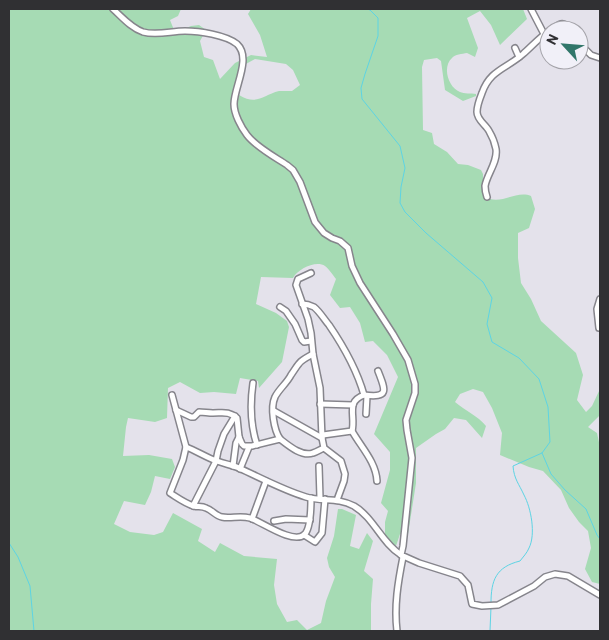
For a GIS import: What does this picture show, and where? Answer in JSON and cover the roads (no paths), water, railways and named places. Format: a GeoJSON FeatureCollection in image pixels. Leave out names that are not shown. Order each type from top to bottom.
{"type":"FeatureCollection","features":[{"type":"Feature","properties":{"kind":"street"},"geometry":{"type":"LineString","coordinates":[[113,9],[134,27],[143,32],[154,34],[185,31],[215,34],[237,45],[243,60],[234,104],[242,127],[251,139],[292,170],[300,182],[316,222],[324,233],[340,241],[348,248],[352,266],[360,283],[380,312],[408,360],[415,384],[415,393],[406,420],[412,458],[395,606],[397,631]]}},
{"type":"Feature","properties":{"kind":"street"},"geometry":{"type":"LineString","coordinates":[[531,9],[539,20]]}},
{"type":"Feature","properties":{"kind":"street"},"geometry":{"type":"LineString","coordinates":[[487,198],[485,185],[496,156],[496,149],[489,130],[478,116],[480,98],[489,78],[519,57],[539,40]]}},
{"type":"Feature","properties":{"kind":"street"},"geometry":{"type":"LineString","coordinates":[[515,48],[519,57]]}},
{"type":"Feature","properties":{"kind":"street"},"geometry":{"type":"LineString","coordinates":[[589,52],[600,58]]}},
{"type":"Feature","properties":{"kind":"street"},"geometry":{"type":"LineString","coordinates":[[311,273],[298,279],[296,283],[308,319],[318,377],[324,448],[341,461],[344,467],[344,481],[338,500]]}},
{"type":"Feature","properties":{"kind":"street"},"geometry":{"type":"LineString","coordinates":[[599,328],[597,309],[600,299]]}},
{"type":"Feature","properties":{"kind":"street"},"geometry":{"type":"LineString","coordinates":[[302,304],[313,306],[321,314],[343,347],[360,380],[365,396],[366,414]]}},
{"type":"Feature","properties":{"kind":"street"},"geometry":{"type":"LineString","coordinates":[[280,307],[286,311],[295,324],[302,340],[304,342],[311,341]]}},
{"type":"Feature","properties":{"kind":"street"},"geometry":{"type":"LineString","coordinates":[[313,354],[299,362],[274,398],[274,427],[280,439],[302,453],[314,453],[324,448]]}},
{"type":"Feature","properties":{"kind":"street"},"geometry":{"type":"LineString","coordinates":[[377,481],[374,467],[352,431],[354,422],[353,405],[357,398],[380,396],[383,394],[384,384],[378,371]]}},
{"type":"Feature","properties":{"kind":"street"},"geometry":{"type":"LineString","coordinates":[[253,383],[251,399],[252,429],[257,445]]}},
{"type":"Feature","properties":{"kind":"street"},"geometry":{"type":"LineString","coordinates":[[172,395],[186,447],[170,493],[193,506],[204,507],[221,517],[238,516],[252,519],[296,538],[304,535],[307,531],[310,520],[311,498]]}},
{"type":"Feature","properties":{"kind":"street"},"geometry":{"type":"LineString","coordinates":[[320,404],[353,405]]}},
{"type":"Feature","properties":{"kind":"street"},"geometry":{"type":"LineString","coordinates":[[176,410],[191,417],[194,417],[199,412],[226,412],[235,416],[238,422],[239,437],[244,446],[249,447],[280,439]]}},
{"type":"Feature","properties":{"kind":"street"},"geometry":{"type":"LineString","coordinates":[[274,412],[322,436],[352,431]]}},
{"type":"Feature","properties":{"kind":"street"},"geometry":{"type":"LineString","coordinates":[[193,506],[216,461],[221,441],[235,416]]}},
{"type":"Feature","properties":{"kind":"street"},"geometry":{"type":"LineString","coordinates":[[233,466],[236,443],[239,437]]}},
{"type":"Feature","properties":{"kind":"street"},"geometry":{"type":"LineString","coordinates":[[186,447],[216,461],[233,466],[311,498],[338,500],[354,506],[366,514],[385,541],[402,556],[460,576],[468,585],[472,604],[494,606],[529,589],[545,577],[555,574],[568,576],[600,594]]}},
{"type":"Feature","properties":{"kind":"street"},"geometry":{"type":"LineString","coordinates":[[240,469],[249,447]]}},
{"type":"Feature","properties":{"kind":"street"},"geometry":{"type":"LineString","coordinates":[[304,535],[315,542],[321,535],[322,499],[319,466]]}},
{"type":"Feature","properties":{"kind":"street"},"geometry":{"type":"LineString","coordinates":[[252,519],[266,481]]}},
{"type":"Feature","properties":{"kind":"street"},"geometry":{"type":"LineString","coordinates":[[274,521],[286,519],[310,520]]}},
{"type":"Feature","properties":{"kind":"waterway"},"geometry":{"type":"LineString","coordinates":[[367,9],[378,18],[378,36],[361,88],[362,99],[400,146],[405,168],[400,203],[405,212],[426,233],[483,282],[492,298],[487,324],[492,342],[519,358],[539,379],[548,407],[550,442],[542,453],[513,466],[531,514],[531,542],[527,552],[520,561],[500,571],[492,588],[491,603]]}},
{"type":"Feature","properties":{"kind":"waterway"},"geometry":{"type":"LineString","coordinates":[[542,453],[551,474],[586,509],[600,539]]}},
{"type":"Feature","properties":{"kind":"waterway"},"geometry":{"type":"LineString","coordinates":[[9,543],[18,557],[30,586],[34,631]]}},
{"type":"Feature","properties":{"kind":"waterway"},"geometry":{"type":"LineString","coordinates":[[490,631],[491,607]]}}]}
